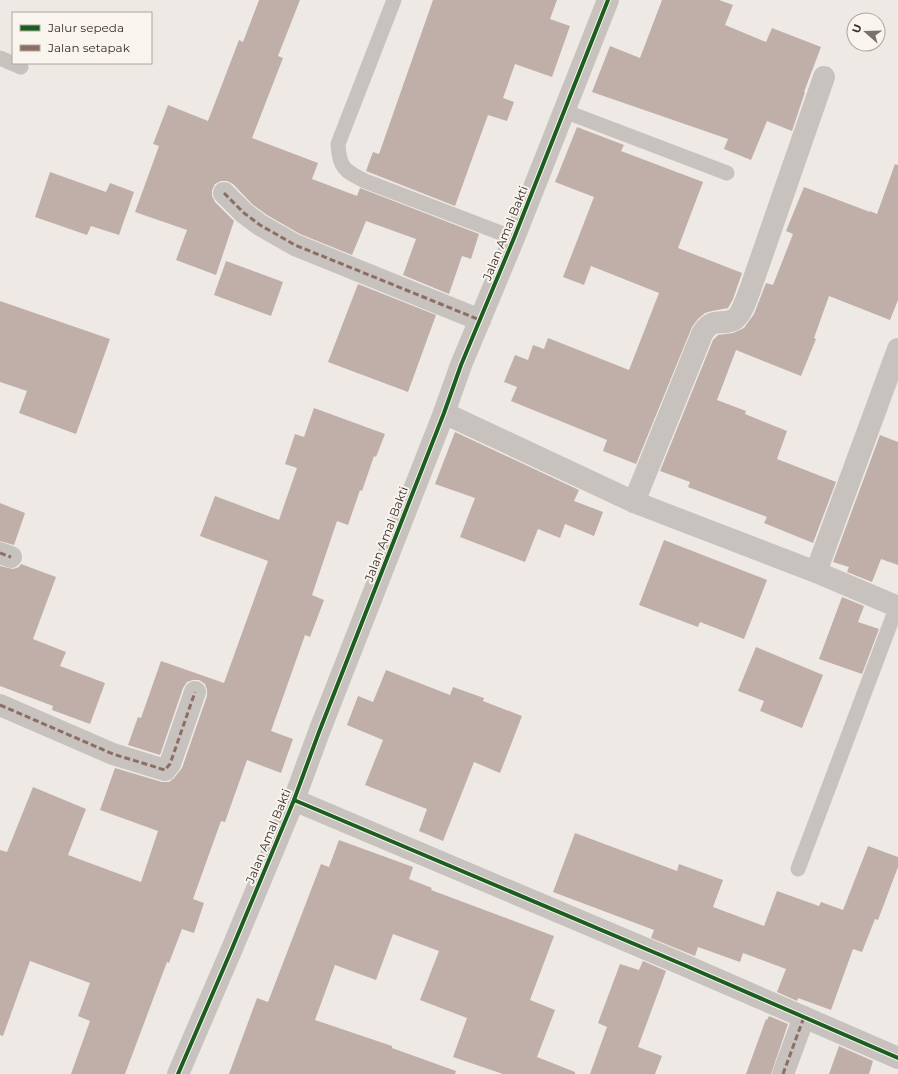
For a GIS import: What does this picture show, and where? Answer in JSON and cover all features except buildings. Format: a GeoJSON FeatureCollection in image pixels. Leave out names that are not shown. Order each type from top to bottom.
{"type":"FeatureCollection","features":[{"type":"Feature","properties":{"kind":"street","name":"Jalan Amal Bakti"},"geometry":{"type":"LineString","coordinates":[[178,1074],[294,800],[319,732],[444,413],[461,365],[514,238],[608,0]]}},
{"type":"Feature","properties":{"kind":"street"},"geometry":{"type":"LineString","coordinates":[[634,502],[702,334],[706,327],[710,324],[734,320],[740,313],[751,287],[824,77]]}},
{"type":"Feature","properties":{"kind":"street"},"geometry":{"type":"LineString","coordinates":[[224,193],[260,225],[295,244],[480,320]]}},
{"type":"Feature","properties":{"kind":"street"},"geometry":{"type":"LineString","coordinates":[[816,572],[898,349]]}},
{"type":"Feature","properties":{"kind":"street"},"geometry":{"type":"LineString","coordinates":[[444,413],[634,502],[816,572],[898,607]]}},
{"type":"Feature","properties":{"kind":"street"},"geometry":{"type":"LineString","coordinates":[[0,704],[113,754],[165,770],[170,764],[195,692]]}},
{"type":"Feature","properties":{"kind":"street"},"geometry":{"type":"LineString","coordinates":[[294,800],[898,1058]]}},
{"type":"Feature","properties":{"kind":"street"},"geometry":{"type":"LineString","coordinates":[[784,1074],[804,1017]]}},
{"type":"Feature","properties":{"kind":"lane"},"geometry":{"type":"LineString","coordinates":[[394,0],[338,144],[339,159],[342,166],[353,175],[365,181],[514,238]]}},
{"type":"Feature","properties":{"kind":"lane"},"geometry":{"type":"LineString","coordinates":[[0,58],[12,63]]}},
{"type":"Feature","properties":{"kind":"lane"},"geometry":{"type":"LineString","coordinates":[[14,64],[21,67]]}},
{"type":"Feature","properties":{"kind":"lane"},"geometry":{"type":"LineString","coordinates":[[564,111],[727,173]]}},
{"type":"Feature","properties":{"kind":"lane"},"geometry":{"type":"LineString","coordinates":[[798,869],[898,607]]}},
{"type":"Feature","properties":{"kind":"marked path"},"geometry":{"type":"LineString","coordinates":[[224,193],[244,213],[260,225],[295,245],[480,320]]}},
{"type":"Feature","properties":{"kind":"marked path"},"geometry":{"type":"LineString","coordinates":[[0,553],[11,557]]}},
{"type":"Feature","properties":{"kind":"marked path"},"geometry":{"type":"LineString","coordinates":[[0,705],[113,754],[165,770],[170,764],[195,692]]}},
{"type":"Feature","properties":{"kind":"marked path"},"geometry":{"type":"LineString","coordinates":[[783,1074],[804,1017]]}},
{"type":"Feature","properties":{"kind":"cycle path"},"geometry":{"type":"LineString","coordinates":[[178,1074],[294,800],[319,732],[444,413],[461,365],[514,238],[608,0]]}},
{"type":"Feature","properties":{"kind":"cycle path"},"geometry":{"type":"LineString","coordinates":[[294,800],[684,965],[898,1058]]}}]}
